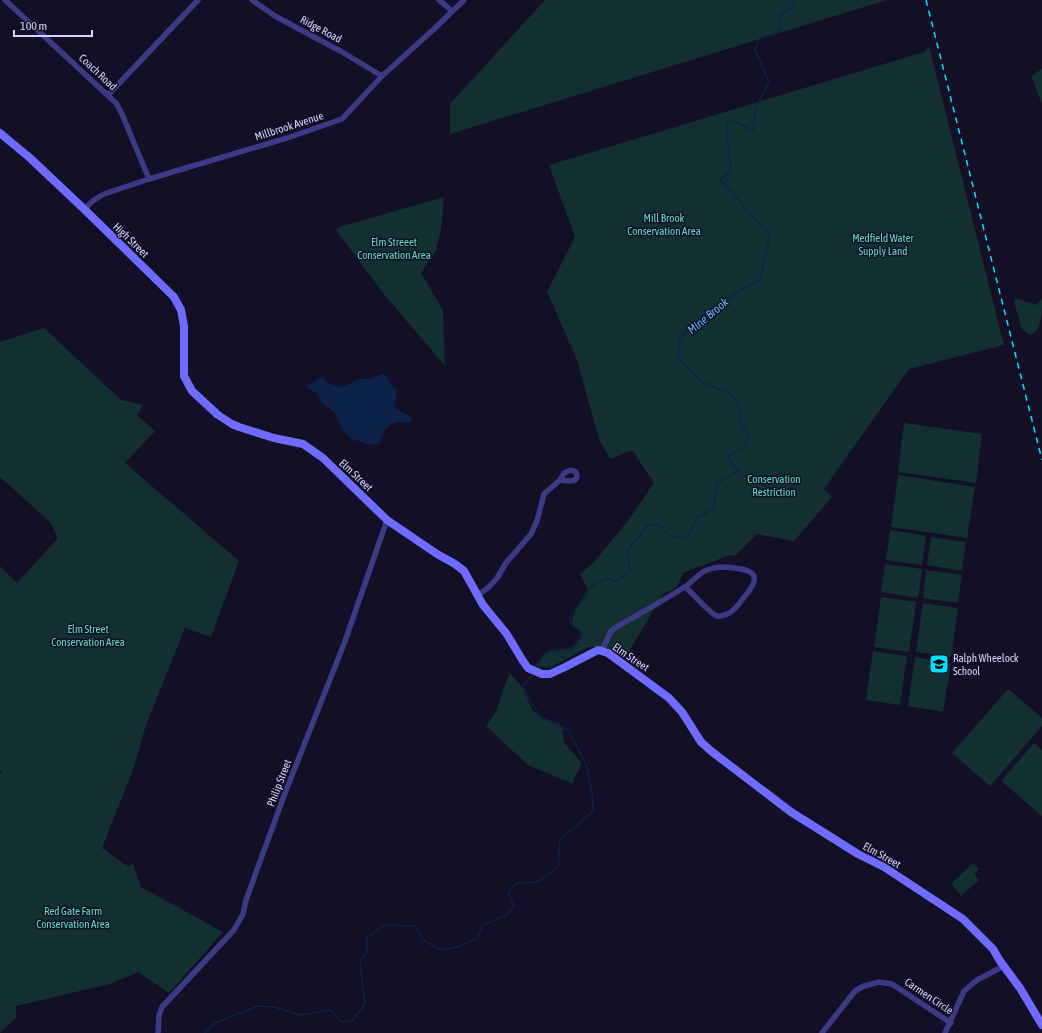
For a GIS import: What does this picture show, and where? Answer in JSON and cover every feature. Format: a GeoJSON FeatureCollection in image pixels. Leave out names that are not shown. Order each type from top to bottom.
{"type":"FeatureCollection","features":[{"type":"Feature","properties":{"kind":"street","name":"Coach Road"},"geometry":{"type":"LineString","coordinates":[[5,0],[116,103],[149,179]]}},
{"type":"Feature","properties":{"kind":"street"},"geometry":{"type":"LineString","coordinates":[[108,95],[198,0]]}},
{"type":"Feature","properties":{"kind":"street","name":"Ridge Road"},"geometry":{"type":"LineString","coordinates":[[252,0],[275,16],[342,52],[382,76]]}},
{"type":"Feature","properties":{"kind":"street"},"geometry":{"type":"LineString","coordinates":[[439,0],[452,11]]}},
{"type":"Feature","properties":{"kind":"street","name":"Millbrook Avenue"},"geometry":{"type":"LineString","coordinates":[[84,209],[104,194],[287,138],[342,119],[382,76],[464,0]]}},
{"type":"Feature","properties":{"kind":"street","name":"High Street"},"geometry":{"type":"LineString","coordinates":[[0,133],[30,158],[174,297],[181,310],[184,326],[184,376],[191,390]]}},
{"type":"Feature","properties":{"kind":"street","name":"Elm Street"},"geometry":{"type":"LineString","coordinates":[[191,390],[218,415],[239,428],[274,438],[303,444],[323,458],[387,520],[437,554],[459,566],[464,571],[477,596],[506,633],[528,668],[542,674],[554,673],[592,652],[602,650],[669,698],[682,712],[701,742],[773,800],[858,854],[884,867],[963,919],[993,949],[1020,988],[1042,1025]]}},
{"type":"Feature","properties":{"kind":"street"},"geometry":{"type":"LineString","coordinates":[[477,596],[489,587],[497,578],[506,563],[531,534],[537,521],[544,494],[560,480]]}},
{"type":"Feature","properties":{"kind":"street","name":"Philip Street"},"geometry":{"type":"LineString","coordinates":[[158,1033],[159,1015],[162,1007],[234,930],[243,914],[246,900],[285,793],[344,644],[387,520]]}},
{"type":"Feature","properties":{"kind":"street"},"geometry":{"type":"LineString","coordinates":[[602,650],[610,631],[685,587],[699,575],[718,566],[746,569],[751,572],[754,577],[754,582],[750,591],[732,612],[722,616],[717,616],[685,587]]}},
{"type":"Feature","properties":{"kind":"street"},"geometry":{"type":"LineString","coordinates":[[945,1033],[951,1023],[964,991],[977,980],[1004,966]]}},
{"type":"Feature","properties":{"kind":"street","name":"Carmen Circle"},"geometry":{"type":"LineString","coordinates":[[822,1033],[855,991],[864,986],[879,982],[892,984],[951,1023]]}},
{"type":"Feature","properties":{"kind":"green space"},"geometry":{"type":"Polygon","coordinates":[[[545,0],[887,0],[450,134],[450,104],[545,0]]]}},
{"type":"Feature","properties":{"kind":"green space"},"geometry":{"type":"Polygon","coordinates":[[[929,46],[1004,345],[909,369],[824,489],[832,497],[794,541],[757,534],[735,556],[730,555],[683,573],[677,587],[663,594],[625,658],[605,647],[588,647],[552,667],[546,668],[535,666],[546,653],[568,648],[578,643],[581,632],[573,626],[572,622],[580,602],[588,590],[580,574],[594,562],[627,522],[654,483],[632,450],[610,459],[599,439],[577,360],[547,292],[575,237],[549,165],[924,52],[929,46]]]}},
{"type":"Feature","properties":{"kind":"green space"},"geometry":{"type":"Polygon","coordinates":[[[1042,69],[1042,104],[1031,76],[1042,69]]]}},
{"type":"Feature","properties":{"kind":"green space","name":"Elm Streeet Conservation Area"},"geometry":{"type":"Polygon","coordinates":[[[444,197],[441,229],[436,250],[421,273],[443,310],[445,366],[383,293],[336,230],[339,227],[444,197]]]}},
{"type":"Feature","properties":{"kind":"green space"},"geometry":{"type":"Polygon","coordinates":[[[1016,298],[1036,305],[1042,299],[1039,326],[1037,330],[1029,335],[1022,329],[1014,302],[1016,298]]]}},
{"type":"Feature","properties":{"kind":"green space"},"geometry":{"type":"Polygon","coordinates":[[[44,328],[121,400],[143,405],[137,415],[155,431],[125,463],[239,561],[211,637],[185,628],[146,725],[133,770],[102,848],[127,866],[133,864],[141,887],[223,932],[169,993],[138,972],[110,984],[16,1006],[16,1018],[0,1033],[0,774],[2,772],[0,770],[0,566],[17,583],[58,538],[50,522],[0,477],[0,342],[44,328]]]}},
{"type":"Feature","properties":{"kind":"green space"},"geometry":{"type":"Polygon","coordinates":[[[904,423],[982,434],[976,483],[898,472],[904,423]]]}},
{"type":"Feature","properties":{"kind":"green space"},"geometry":{"type":"Polygon","coordinates":[[[898,475],[975,487],[967,538],[891,527],[898,475]]]}},
{"type":"Feature","properties":{"kind":"green space"},"geometry":{"type":"Polygon","coordinates":[[[890,530],[926,536],[922,565],[886,560],[890,530]]]}},
{"type":"Feature","properties":{"kind":"green space"},"geometry":{"type":"Polygon","coordinates":[[[931,537],[966,542],[962,571],[927,565],[931,537]]]}},
{"type":"Feature","properties":{"kind":"green space"},"geometry":{"type":"Polygon","coordinates":[[[885,564],[922,569],[918,598],[881,592],[885,564]]]}},
{"type":"Feature","properties":{"kind":"green space"},"geometry":{"type":"Polygon","coordinates":[[[926,570],[962,575],[958,603],[923,598],[926,570]]]}},
{"type":"Feature","properties":{"kind":"green space"},"geometry":{"type":"Polygon","coordinates":[[[881,597],[916,602],[909,652],[874,647],[881,597]]]}},
{"type":"Feature","properties":{"kind":"green space"},"geometry":{"type":"Polygon","coordinates":[[[923,603],[958,608],[951,657],[916,652],[923,603]]]}},
{"type":"Feature","properties":{"kind":"green space"},"geometry":{"type":"Polygon","coordinates":[[[873,651],[907,656],[900,705],[866,700],[873,651]]]}},
{"type":"Feature","properties":{"kind":"green space"},"geometry":{"type":"Polygon","coordinates":[[[915,657],[951,663],[943,712],[908,706],[915,657]]]}},
{"type":"Feature","properties":{"kind":"green space"},"geometry":{"type":"Polygon","coordinates":[[[510,673],[524,689],[532,710],[543,718],[558,723],[562,726],[564,743],[581,762],[573,784],[528,765],[486,726],[496,712],[510,673]]]}},
{"type":"Feature","properties":{"kind":"green space"},"geometry":{"type":"Polygon","coordinates":[[[1008,689],[1042,718],[1042,726],[990,786],[952,753],[1008,689]]]}},
{"type":"Feature","properties":{"kind":"green space"},"geometry":{"type":"Polygon","coordinates":[[[1034,743],[1042,750],[1042,816],[1001,781],[1034,743]]]}},
{"type":"Feature","properties":{"kind":"green space"},"geometry":{"type":"Polygon","coordinates":[[[973,863],[979,869],[974,874],[979,880],[961,896],[951,884],[973,863]]]}},
{"type":"Feature","properties":{"kind":"water"},"geometry":{"type":"Polygon","coordinates":[[[382,374],[385,375],[390,384],[397,390],[395,408],[409,415],[411,417],[411,421],[410,423],[396,423],[389,426],[378,444],[366,444],[360,441],[352,440],[341,428],[334,412],[322,403],[316,393],[305,386],[321,377],[329,383],[343,387],[359,379],[370,379],[382,374]]]}},
{"type":"Feature","properties":{"kind":"waterway","name":"Mine Brook"},"geometry":{"type":"LineString","coordinates":[[537,668],[543,655],[554,650],[572,649],[584,634],[572,625],[570,617],[592,586],[606,578],[616,581],[630,572],[627,551],[648,525],[658,524],[670,536],[688,538],[696,519],[714,508],[717,483],[739,471],[727,458],[746,445],[749,435],[740,422],[739,403],[727,392],[702,382],[678,358],[680,339],[694,324],[725,300],[760,279],[770,236],[720,179],[731,172],[726,127],[730,119],[753,131],[756,107],[769,81],[755,50],[759,39],[781,30],[780,15],[791,8],[795,0]]}},
{"type":"Feature","properties":{"kind":"waterway","name":"Mine Brook"},"geometry":{"type":"LineString","coordinates":[[205,1033],[215,1023],[258,1006],[274,1007],[300,1015],[331,1010],[341,1022],[353,1020],[365,1004],[360,961],[367,952],[367,938],[384,925],[416,926],[423,940],[441,950],[461,946],[477,938],[483,925],[508,914],[514,905],[508,893],[515,884],[538,881],[558,866],[560,840],[593,811],[592,792],[586,765],[568,730],[540,717],[523,687],[533,674]]}},
{"type":"Feature","properties":{"kind":"railway"},"geometry":{"type":"LineString","coordinates":[[926,0],[1042,460]]}},
{"type":"Feature","properties":{"kind":"place","name":"Ralph Wheelock School"},"geometry":{"type":"Point","coordinates":[939,664]}},
{"type":"Feature","properties":{"kind":"park label","name":"Mill Brook Conservation Area"},"geometry":{"type":"Point","coordinates":[664,224]}},
{"type":"Feature","properties":{"kind":"park label","name":"Medfield Water Supply Land"},"geometry":{"type":"Point","coordinates":[883,244]}},
{"type":"Feature","properties":{"kind":"park label","name":"Conservation Restriction"},"geometry":{"type":"Point","coordinates":[774,485]}},
{"type":"Feature","properties":{"kind":"park label","name":"Elm Street Conservation Area"},"geometry":{"type":"Point","coordinates":[88,635]}},
{"type":"Feature","properties":{"kind":"park label","name":"Red Gate Farm Conservation Area"},"geometry":{"type":"Point","coordinates":[73,917]}}]}
